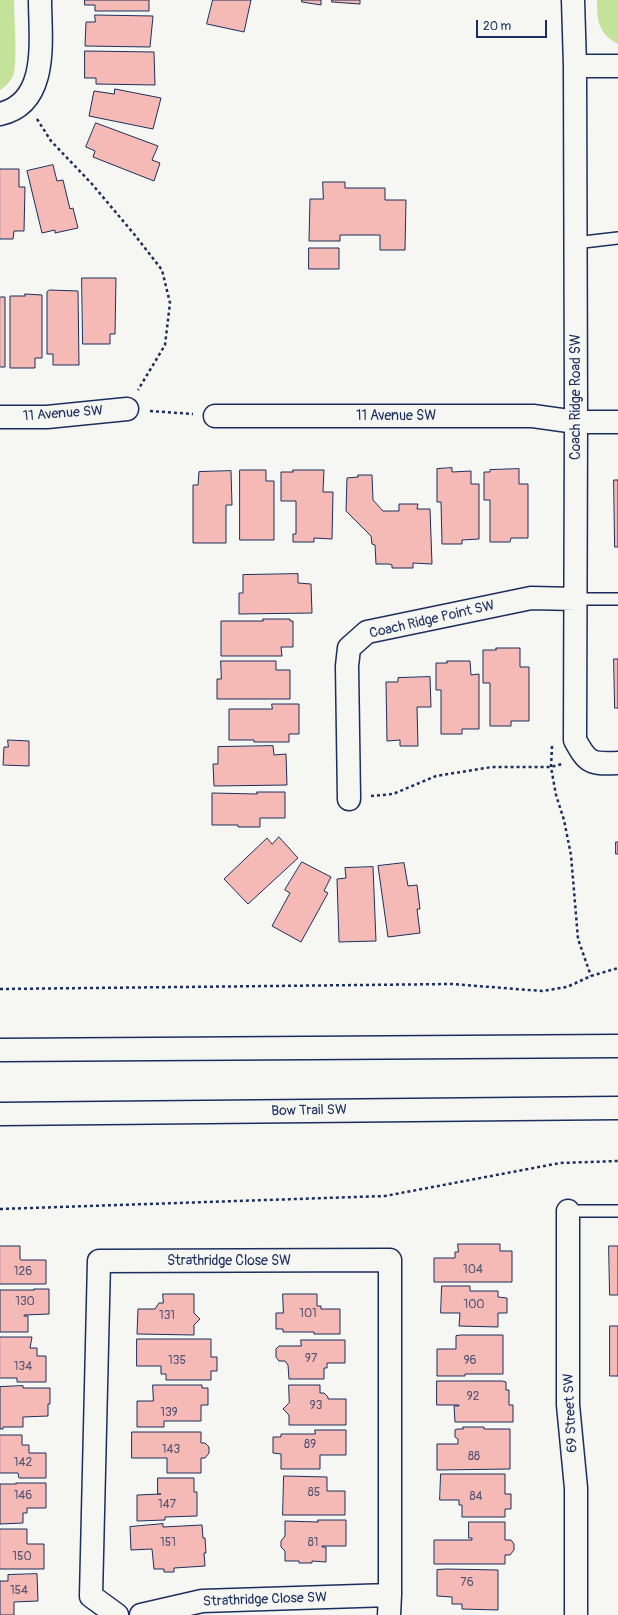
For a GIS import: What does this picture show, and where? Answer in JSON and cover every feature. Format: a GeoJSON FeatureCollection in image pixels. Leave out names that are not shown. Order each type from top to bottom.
{"type":"FeatureCollection","features":[{"type":"Feature","properties":{"kind":"street"},"geometry":{"type":"LineString","coordinates":[[0,114],[10,112],[25,101],[34,86],[40,66],[40,0]]}},
{"type":"Feature","properties":{"kind":"street","name":"Coach Ridge Road SW"},"geometry":{"type":"LineString","coordinates":[[573,0],[575,66],[576,422],[575,740],[585,757],[592,762],[618,763]]}},
{"type":"Feature","properties":{"kind":"street"},"geometry":{"type":"LineString","coordinates":[[575,66],[618,66]]}},
{"type":"Feature","properties":{"kind":"street","name":"11 Avenue SW"},"geometry":{"type":"LineString","coordinates":[[0,417],[47,417],[127,409]]}},
{"type":"Feature","properties":{"kind":"street","name":"11 Avenue SW"},"geometry":{"type":"LineString","coordinates":[[215,416],[533,416],[576,422],[618,422]]}},
{"type":"Feature","properties":{"kind":"street","name":"Coach Ridge Point SW"},"geometry":{"type":"LineString","coordinates":[[349,799],[347,666],[349,648],[367,632],[531,598],[575,599]]}},
{"type":"Feature","properties":{"kind":"street"},"geometry":{"type":"LineString","coordinates":[[0,1050],[618,1046]]}},
{"type":"Feature","properties":{"kind":"street","name":"Bow Trail SW"},"geometry":{"type":"LineString","coordinates":[[0,1114],[618,1108]]}},
{"type":"Feature","properties":{"kind":"street","name":"69 Street SW"},"geometry":{"type":"LineString","coordinates":[[568,1211],[568,1405],[576,1488],[576,1615]]}},
{"type":"Feature","properties":{"kind":"street","name":"Strathridge Close SW"},"geometry":{"type":"LineString","coordinates":[[117,1615],[91,1596],[99,1261],[390,1260],[390,1605],[202,1601],[141,1615]]}},
{"type":"Feature","properties":{"kind":"lane"},"geometry":{"type":"LineString","coordinates":[[575,243],[618,238]]}},
{"type":"Feature","properties":{"kind":"lane"},"geometry":{"type":"LineString","coordinates":[[575,599],[618,598]]}},
{"type":"Feature","properties":{"kind":"lane"},"geometry":{"type":"LineString","coordinates":[[568,1211],[618,1211]]}},
{"type":"Feature","properties":{"kind":"path"},"geometry":{"type":"LineString","coordinates":[[25,101],[51,141],[92,184],[162,270],[170,303],[164,345],[127,409],[215,416]]}},
{"type":"Feature","properties":{"kind":"path"},"geometry":{"type":"LineString","coordinates":[[349,799],[393,794],[436,776],[468,770],[492,767],[550,767]]}},
{"type":"Feature","properties":{"kind":"path"},"geometry":{"type":"LineString","coordinates":[[0,989],[452,984],[542,991],[567,987],[591,976],[618,968]]}},
{"type":"Feature","properties":{"kind":"path"},"geometry":{"type":"LineString","coordinates":[[0,1209],[385,1196],[560,1163],[618,1161]]}},
{"type":"Feature","properties":{"kind":"green space"},"geometry":{"type":"Polygon","coordinates":[[[0,0],[14,0],[16,51],[13,76],[0,90],[0,0]]]}},
{"type":"Feature","properties":{"kind":"green space"},"geometry":{"type":"Polygon","coordinates":[[[597,0],[618,0],[618,44],[606,35],[600,26],[597,14],[597,0]]]}},
{"type":"Feature","properties":{"kind":"building"},"geometry":{"type":"Polygon","coordinates":[[[85,0],[149,0],[149,11],[95,11],[95,5],[85,5],[85,0]]]}},
{"type":"Feature","properties":{"kind":"building"},"geometry":{"type":"Polygon","coordinates":[[[213,0],[251,0],[244,32],[207,24],[213,0]]]}},
{"type":"Feature","properties":{"kind":"building"},"geometry":{"type":"Polygon","coordinates":[[[302,0],[321,0],[321,5],[302,2],[302,0]]]}},
{"type":"Feature","properties":{"kind":"building"},"geometry":{"type":"Polygon","coordinates":[[[332,0],[360,0],[360,4],[332,2],[332,0]]]}},
{"type":"Feature","properties":{"kind":"building"},"geometry":{"type":"Polygon","coordinates":[[[95,15],[153,16],[150,47],[85,46],[86,22],[95,22],[95,15]]]}},
{"type":"Feature","properties":{"kind":"building"},"geometry":{"type":"Polygon","coordinates":[[[85,51],[154,52],[155,85],[96,84],[96,78],[85,78],[85,51]]]}},
{"type":"Feature","properties":{"kind":"building"},"geometry":{"type":"Polygon","coordinates":[[[115,89],[161,98],[153,129],[89,116],[94,91],[114,94],[115,89]]]}},
{"type":"Feature","properties":{"kind":"building"},"geometry":{"type":"Polygon","coordinates":[[[96,123],[158,146],[152,160],[160,163],[154,181],[93,157],[95,151],[86,147],[96,123]]]}},
{"type":"Feature","properties":{"kind":"building"},"geometry":{"type":"Polygon","coordinates":[[[53,165],[57,181],[63,180],[70,209],[73,208],[78,228],[55,233],[55,230],[42,233],[27,171],[53,165]]]}},
{"type":"Feature","properties":{"kind":"building"},"geometry":{"type":"Polygon","coordinates":[[[0,169],[19,169],[19,187],[25,187],[24,231],[14,231],[13,239],[0,239],[0,169]]]}},
{"type":"Feature","properties":{"kind":"building"},"geometry":{"type":"Polygon","coordinates":[[[323,182],[345,182],[345,188],[385,188],[385,200],[406,200],[405,250],[380,250],[380,235],[340,235],[340,241],[309,241],[310,199],[323,199],[323,182]]]}},
{"type":"Feature","properties":{"kind":"building"},"geometry":{"type":"Polygon","coordinates":[[[309,248],[339,248],[339,269],[309,269],[309,248]]]}},
{"type":"Feature","properties":{"kind":"building"},"geometry":{"type":"Polygon","coordinates":[[[82,278],[116,278],[115,334],[110,334],[110,344],[83,344],[82,278]]]}},
{"type":"Feature","properties":{"kind":"building"},"geometry":{"type":"Polygon","coordinates":[[[50,290],[78,291],[79,365],[53,365],[53,354],[47,354],[47,292],[50,290]]]}},
{"type":"Feature","properties":{"kind":"building"},"geometry":{"type":"Polygon","coordinates":[[[25,294],[42,295],[42,358],[35,358],[35,368],[10,368],[10,296],[25,296],[25,294]]]}},
{"type":"Feature","properties":{"kind":"building"},"geometry":{"type":"Polygon","coordinates":[[[0,297],[5,297],[5,367],[0,367],[0,297]]]}},
{"type":"Feature","properties":{"kind":"building"},"geometry":{"type":"Polygon","coordinates":[[[452,468],[452,472],[471,471],[471,484],[479,484],[479,539],[462,540],[462,544],[442,544],[441,502],[437,502],[437,469],[452,468]]]}},
{"type":"Feature","properties":{"kind":"building"},"geometry":{"type":"Polygon","coordinates":[[[519,469],[519,484],[528,484],[528,538],[511,538],[510,542],[490,542],[490,500],[484,500],[484,472],[490,472],[490,470],[519,469]]]}},
{"type":"Feature","properties":{"kind":"building"},"geometry":{"type":"Polygon","coordinates":[[[240,470],[266,470],[266,481],[274,481],[274,540],[240,540],[240,470]]]}},
{"type":"Feature","properties":{"kind":"building"},"geometry":{"type":"Polygon","coordinates":[[[293,470],[324,470],[323,492],[333,492],[332,539],[314,538],[314,542],[293,542],[293,534],[296,534],[296,501],[281,501],[281,472],[293,472],[293,470]]]}},
{"type":"Feature","properties":{"kind":"building"},"geometry":{"type":"Polygon","coordinates":[[[231,471],[232,505],[226,505],[226,543],[193,543],[193,485],[198,485],[199,472],[231,471]]]}},
{"type":"Feature","properties":{"kind":"building"},"geometry":{"type":"Polygon","coordinates":[[[358,475],[372,475],[373,500],[383,511],[399,511],[399,504],[418,504],[417,509],[430,509],[432,564],[413,563],[413,568],[392,568],[392,565],[389,564],[376,564],[375,545],[372,544],[371,536],[346,511],[347,478],[358,477],[358,475]]]}},
{"type":"Feature","properties":{"kind":"building"},"geometry":{"type":"Polygon","coordinates":[[[614,480],[618,480],[618,547],[615,547],[614,480]]]}},
{"type":"Feature","properties":{"kind":"building"},"geometry":{"type":"Polygon","coordinates":[[[298,574],[298,583],[311,584],[312,613],[239,614],[239,593],[243,593],[243,575],[298,574]]]}},
{"type":"Feature","properties":{"kind":"building"},"geometry":{"type":"Polygon","coordinates":[[[263,619],[290,619],[290,621],[293,621],[293,647],[281,647],[282,656],[221,656],[221,621],[263,621],[263,619]]]}},
{"type":"Feature","properties":{"kind":"building"},"geometry":{"type":"Polygon","coordinates":[[[496,648],[520,648],[520,667],[529,667],[529,721],[511,721],[511,726],[490,726],[490,683],[483,683],[483,650],[496,650],[496,648]]]}},
{"type":"Feature","properties":{"kind":"building"},"geometry":{"type":"Polygon","coordinates":[[[614,659],[618,659],[618,708],[615,708],[614,659]]]}},
{"type":"Feature","properties":{"kind":"building"},"geometry":{"type":"Polygon","coordinates":[[[221,661],[276,661],[276,670],[290,670],[290,699],[217,699],[217,679],[221,679],[221,661]]]}},
{"type":"Feature","properties":{"kind":"building"},"geometry":{"type":"Polygon","coordinates":[[[447,661],[470,661],[471,675],[479,674],[479,729],[462,729],[462,734],[441,734],[441,690],[436,690],[436,663],[447,663],[447,661]]]}},
{"type":"Feature","properties":{"kind":"building"},"geometry":{"type":"Polygon","coordinates":[[[430,677],[431,707],[417,707],[418,746],[400,746],[400,740],[387,741],[386,682],[398,682],[398,678],[430,677]]]}},
{"type":"Feature","properties":{"kind":"building"},"geometry":{"type":"Polygon","coordinates":[[[272,704],[299,704],[299,734],[289,734],[289,742],[229,740],[229,709],[272,709],[272,704]]]}},
{"type":"Feature","properties":{"kind":"building"},"geometry":{"type":"Polygon","coordinates":[[[8,740],[29,741],[29,766],[3,765],[4,747],[8,747],[8,740]]]}},
{"type":"Feature","properties":{"kind":"building"},"geometry":{"type":"Polygon","coordinates":[[[273,746],[274,755],[286,754],[287,785],[214,786],[213,764],[218,764],[218,747],[273,746]]]}},
{"type":"Feature","properties":{"kind":"building"},"geometry":{"type":"Polygon","coordinates":[[[257,792],[285,792],[285,818],[260,818],[260,827],[212,825],[212,793],[257,794],[257,792]]]}},
{"type":"Feature","properties":{"kind":"building"},"geometry":{"type":"Polygon","coordinates":[[[279,837],[298,858],[248,904],[224,879],[267,838],[272,844],[279,837]]]}},
{"type":"Feature","properties":{"kind":"building"},"geometry":{"type":"Polygon","coordinates":[[[616,842],[618,842],[618,854],[616,854],[616,842]]]}},
{"type":"Feature","properties":{"kind":"building"},"geometry":{"type":"Polygon","coordinates":[[[302,862],[331,877],[324,891],[328,893],[301,942],[272,926],[290,893],[285,890],[302,862]]]}},
{"type":"Feature","properties":{"kind":"building"},"geometry":{"type":"Polygon","coordinates":[[[404,863],[408,886],[417,885],[420,909],[417,909],[420,933],[388,937],[378,866],[404,863]]]}},
{"type":"Feature","properties":{"kind":"building"},"geometry":{"type":"Polygon","coordinates":[[[373,867],[376,941],[339,942],[337,879],[346,878],[345,868],[373,867]]]}},
{"type":"Feature","properties":{"kind":"building"},"geometry":{"type":"Polygon","coordinates":[[[458,1244],[500,1244],[500,1251],[512,1251],[512,1282],[434,1282],[434,1258],[455,1258],[455,1252],[458,1252],[458,1244]]]}},
{"type":"Feature","properties":{"kind":"building"},"geometry":{"type":"Polygon","coordinates":[[[0,1246],[20,1246],[21,1260],[46,1260],[46,1284],[0,1284],[0,1246]]]}},
{"type":"Feature","properties":{"kind":"building"},"geometry":{"type":"Polygon","coordinates":[[[609,1246],[618,1246],[618,1295],[610,1295],[609,1246]]]}},
{"type":"Feature","properties":{"kind":"building"},"geometry":{"type":"Polygon","coordinates":[[[442,1286],[470,1286],[470,1291],[498,1291],[498,1297],[507,1298],[507,1313],[498,1313],[498,1327],[459,1326],[460,1313],[441,1313],[442,1286]]]}},
{"type":"Feature","properties":{"kind":"building"},"geometry":{"type":"Polygon","coordinates":[[[49,1289],[49,1314],[24,1315],[28,1316],[28,1332],[0,1332],[0,1290],[49,1289]]]}},
{"type":"Feature","properties":{"kind":"building"},"geometry":{"type":"Polygon","coordinates":[[[163,1294],[194,1294],[194,1313],[200,1319],[194,1325],[194,1335],[137,1334],[138,1309],[155,1309],[159,1303],[163,1303],[163,1294]]]}},
{"type":"Feature","properties":{"kind":"building"},"geometry":{"type":"Polygon","coordinates":[[[283,1294],[317,1294],[317,1306],[321,1306],[321,1309],[340,1309],[340,1334],[283,1332],[283,1329],[276,1329],[276,1313],[283,1313],[283,1294]]]}},
{"type":"Feature","properties":{"kind":"building"},"geometry":{"type":"Polygon","coordinates":[[[610,1326],[618,1326],[618,1376],[610,1376],[610,1326]]]}},
{"type":"Feature","properties":{"kind":"building"},"geometry":{"type":"Polygon","coordinates":[[[503,1335],[503,1374],[437,1376],[437,1349],[456,1349],[456,1336],[503,1335]]]}},
{"type":"Feature","properties":{"kind":"building"},"geometry":{"type":"Polygon","coordinates":[[[0,1337],[32,1337],[30,1348],[37,1348],[37,1356],[46,1356],[46,1382],[17,1382],[17,1378],[0,1378],[0,1337]]]}},
{"type":"Feature","properties":{"kind":"building"},"geometry":{"type":"Polygon","coordinates":[[[137,1339],[211,1339],[211,1357],[217,1357],[217,1371],[211,1371],[211,1380],[166,1380],[166,1374],[161,1374],[161,1366],[137,1366],[137,1339]]]}},
{"type":"Feature","properties":{"kind":"building"},"geometry":{"type":"Polygon","coordinates":[[[301,1340],[345,1340],[345,1363],[327,1363],[327,1368],[324,1368],[324,1379],[289,1379],[288,1365],[285,1361],[279,1361],[276,1357],[276,1349],[279,1346],[301,1346],[301,1340]]]}},
{"type":"Feature","properties":{"kind":"building"},"geometry":{"type":"Polygon","coordinates":[[[437,1381],[506,1382],[506,1390],[509,1390],[509,1405],[513,1405],[513,1422],[455,1422],[454,1406],[459,1405],[437,1405],[437,1381]]]}},
{"type":"Feature","properties":{"kind":"building"},"geometry":{"type":"Polygon","coordinates":[[[153,1385],[202,1385],[202,1388],[208,1388],[208,1405],[201,1405],[201,1421],[164,1421],[164,1427],[137,1427],[137,1401],[153,1401],[153,1385]]]}},
{"type":"Feature","properties":{"kind":"building"},"geometry":{"type":"Polygon","coordinates":[[[289,1385],[320,1385],[320,1393],[324,1393],[328,1399],[346,1399],[346,1425],[289,1425],[289,1415],[283,1409],[289,1403],[289,1385]]]}},
{"type":"Feature","properties":{"kind":"building"},"geometry":{"type":"Polygon","coordinates":[[[23,1386],[23,1388],[50,1388],[48,1416],[23,1417],[23,1427],[3,1427],[3,1429],[0,1429],[0,1387],[23,1386]]]}},
{"type":"Feature","properties":{"kind":"building"},"geometry":{"type":"Polygon","coordinates":[[[463,1427],[510,1429],[510,1469],[437,1470],[437,1444],[458,1444],[458,1439],[455,1437],[455,1430],[463,1429],[463,1427]]]}},
{"type":"Feature","properties":{"kind":"building"},"geometry":{"type":"Polygon","coordinates":[[[315,1430],[346,1430],[346,1455],[320,1455],[320,1469],[281,1469],[281,1454],[273,1453],[273,1437],[281,1437],[281,1434],[315,1434],[315,1430]]]}},
{"type":"Feature","properties":{"kind":"building"},"geometry":{"type":"Polygon","coordinates":[[[132,1432],[201,1432],[201,1443],[205,1443],[209,1447],[209,1453],[205,1458],[201,1458],[201,1473],[167,1473],[167,1458],[132,1458],[132,1432]]]}},
{"type":"Feature","properties":{"kind":"building"},"geometry":{"type":"Polygon","coordinates":[[[0,1435],[22,1435],[22,1445],[29,1445],[29,1453],[46,1453],[46,1478],[19,1478],[18,1473],[0,1473],[0,1435]]]}},
{"type":"Feature","properties":{"kind":"building"},"geometry":{"type":"Polygon","coordinates":[[[441,1474],[505,1474],[505,1494],[511,1494],[511,1509],[505,1509],[505,1517],[462,1517],[462,1505],[459,1505],[459,1500],[440,1500],[441,1474]]]}},
{"type":"Feature","properties":{"kind":"building"},"geometry":{"type":"Polygon","coordinates":[[[284,1476],[327,1477],[327,1491],[345,1491],[345,1515],[283,1515],[284,1476]]]}},
{"type":"Feature","properties":{"kind":"building"},"geometry":{"type":"Polygon","coordinates":[[[158,1478],[194,1478],[194,1492],[197,1492],[197,1516],[165,1517],[165,1520],[137,1521],[137,1495],[161,1494],[158,1494],[158,1478]]]}},
{"type":"Feature","properties":{"kind":"building"},"geometry":{"type":"Polygon","coordinates":[[[46,1483],[46,1508],[27,1508],[27,1513],[23,1513],[23,1523],[0,1524],[0,1484],[46,1483]]]}},
{"type":"Feature","properties":{"kind":"building"},"geometry":{"type":"Polygon","coordinates":[[[318,1520],[346,1520],[346,1546],[322,1546],[326,1547],[326,1562],[312,1561],[312,1563],[299,1563],[299,1561],[285,1561],[285,1551],[281,1547],[281,1541],[285,1536],[285,1521],[318,1522],[318,1520]]]}},
{"type":"Feature","properties":{"kind":"building"},"geometry":{"type":"Polygon","coordinates":[[[469,1522],[505,1522],[505,1540],[511,1540],[514,1544],[514,1550],[510,1555],[505,1555],[505,1564],[434,1564],[434,1540],[472,1540],[472,1538],[469,1538],[469,1522]]]}},
{"type":"Feature","properties":{"kind":"building"},"geometry":{"type":"Polygon","coordinates":[[[163,1524],[163,1527],[202,1525],[203,1538],[205,1538],[205,1566],[174,1568],[174,1572],[164,1572],[164,1569],[154,1569],[152,1549],[131,1550],[130,1527],[163,1524]]]}},
{"type":"Feature","properties":{"kind":"building"},"geometry":{"type":"Polygon","coordinates":[[[0,1529],[27,1529],[27,1544],[44,1544],[44,1569],[0,1569],[0,1529]]]}},
{"type":"Feature","properties":{"kind":"building"},"geometry":{"type":"Polygon","coordinates":[[[437,1570],[498,1570],[498,1610],[462,1609],[462,1604],[452,1604],[452,1597],[437,1596],[437,1570]]]}},
{"type":"Feature","properties":{"kind":"building"},"geometry":{"type":"Polygon","coordinates":[[[37,1574],[38,1601],[14,1602],[14,1615],[0,1615],[0,1581],[8,1581],[8,1575],[37,1574]]]}}]}
